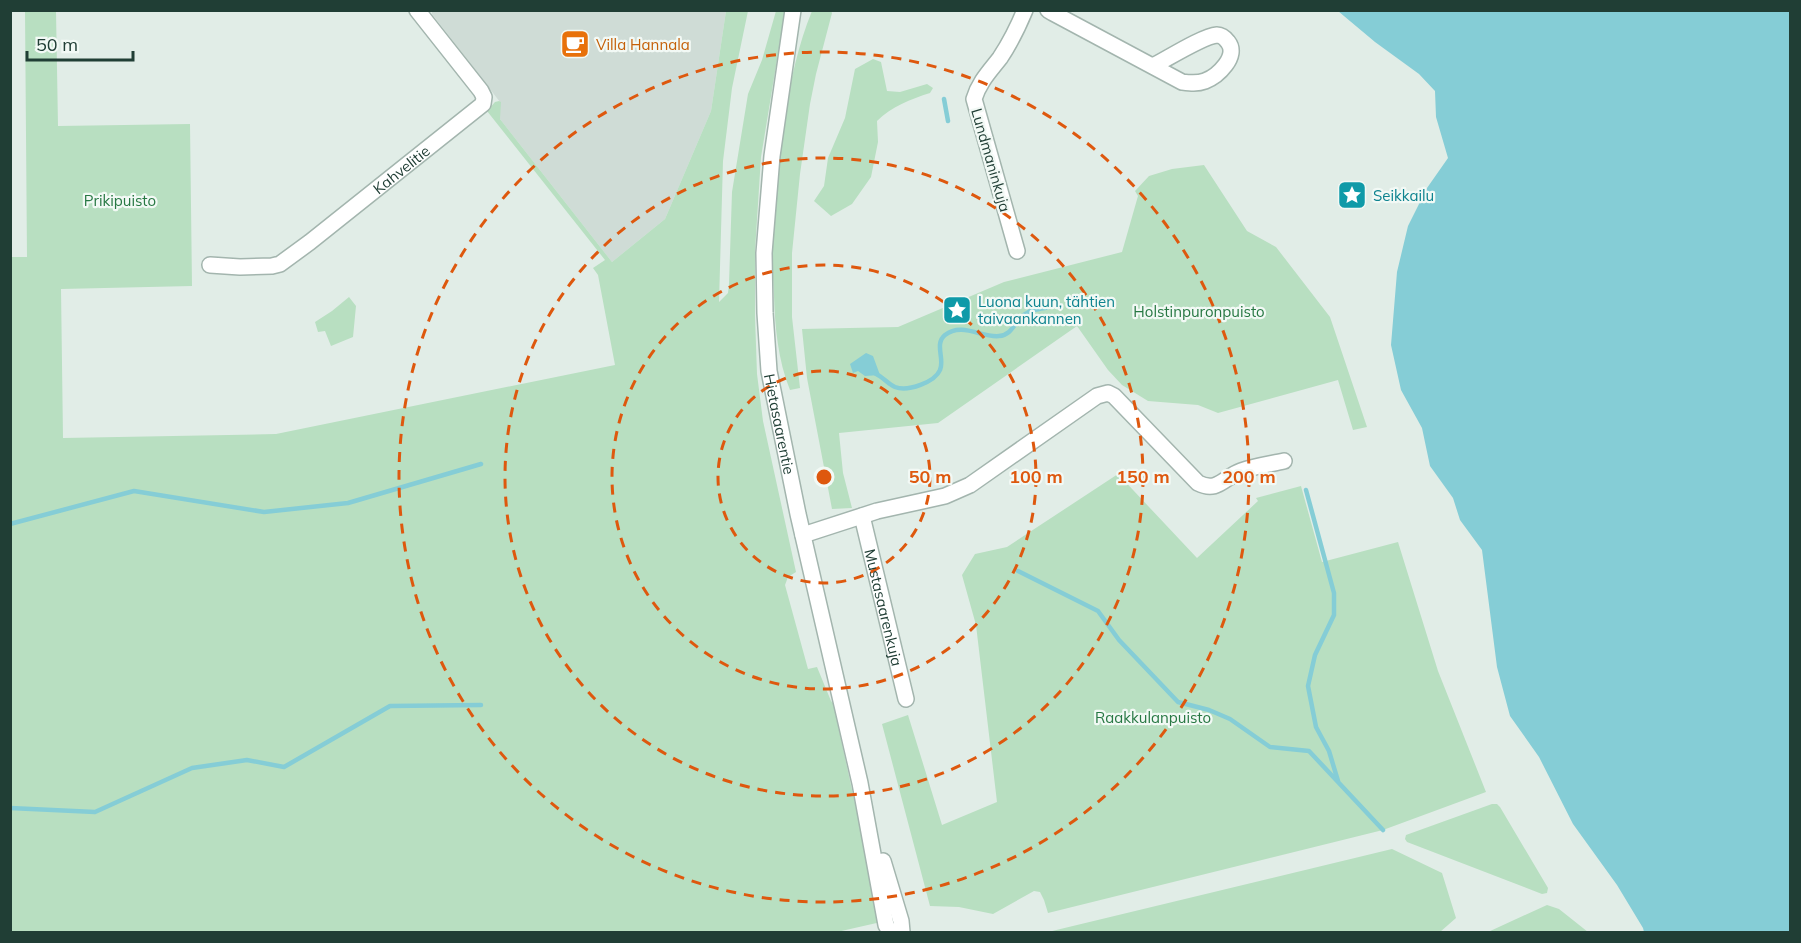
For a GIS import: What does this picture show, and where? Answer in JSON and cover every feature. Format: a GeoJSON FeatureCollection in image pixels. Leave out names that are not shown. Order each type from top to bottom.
{"type":"FeatureCollection","features":[{"type":"Feature","properties":{"kind":"street","name":"Kahvelitie"},"geometry":{"type":"LineString","coordinates":[[210,265],[240,267],[280,264],[483,104],[484,97],[481,91],[417,10]]}},
{"type":"Feature","properties":{"kind":"street","name":"Hietasaarentie"},"geometry":{"type":"LineString","coordinates":[[793,10],[772,156],[764,253],[765,313],[771,383],[860,783],[886,925],[890,933]]}},
{"type":"Feature","properties":{"kind":"street","name":"Hietasaarentie"},"geometry":{"type":"LineString","coordinates":[[785,59],[804,10]]}},
{"type":"Feature","properties":{"kind":"street","name":"Lundmaninkuja"},"geometry":{"type":"LineString","coordinates":[[1017,251],[974,99],[977,88],[1013,37],[1025,10]]}},
{"type":"Feature","properties":{"kind":"street"},"geometry":{"type":"LineString","coordinates":[[1048,10],[1182,82],[1194,84],[1208,80],[1226,65],[1232,54],[1231,45],[1225,38],[1218,35],[1207,38],[1153,66]]}},
{"type":"Feature","properties":{"kind":"street"},"geometry":{"type":"LineString","coordinates":[[803,535],[878,511],[945,496],[970,486],[1097,396],[1108,393],[1114,396],[1198,483],[1206,487],[1215,486],[1240,471],[1284,461]]}},
{"type":"Feature","properties":{"kind":"street","name":"Mustasaarenkuja"},"geometry":{"type":"LineString","coordinates":[[862,516],[906,699]]}},
{"type":"Feature","properties":{"kind":"street","name":"Hietasaarentie"},"geometry":{"type":"LineString","coordinates":[[860,783],[901,921],[902,933]]}},
{"type":"Feature","properties":{"kind":"shaded area"},"geometry":{"type":"Polygon","coordinates":[[[432,11],[726,11],[711,111],[665,219],[612,262],[500,119],[500,102],[432,11]]]}},
{"type":"Feature","properties":{"kind":"green space","name":"Prikipuisto"},"geometry":{"type":"Polygon","coordinates":[[[25,11],[56,11],[58,126],[190,124],[192,286],[61,289],[63,438],[276,434],[615,365],[598,275],[593,268],[605,260],[487,111],[495,102],[501,102],[500,119],[612,262],[665,219],[711,111],[726,11],[748,11],[732,88],[723,161],[719,302],[728,293],[732,192],[748,94],[762,60],[776,11],[785,11],[761,157],[755,251],[757,374],[763,421],[796,572],[788,577],[785,585],[808,669],[817,667],[833,703],[881,922],[837,932],[11,932],[10,257],[27,257],[25,11]]]}},
{"type":"Feature","properties":{"kind":"green space"},"geometry":{"type":"Polygon","coordinates":[[[812,11],[831,11],[832,13],[810,104],[800,174],[792,253],[792,317],[800,388],[790,390],[780,356],[775,320],[772,251],[774,206],[781,139],[792,76],[812,11]]]}},
{"type":"Feature","properties":{"kind":"green space"},"geometry":{"type":"Polygon","coordinates":[[[873,59],[881,62],[887,91],[900,92],[927,84],[933,88],[930,93],[902,104],[877,121],[878,142],[871,177],[852,204],[831,216],[814,201],[824,186],[828,158],[845,118],[855,69],[873,59]]]}},
{"type":"Feature","properties":{"kind":"green space","name":"Holstinpuronpuisto"},"geometry":{"type":"Polygon","coordinates":[[[1204,165],[1247,231],[1276,247],[1330,317],[1367,427],[1353,430],[1338,380],[1218,413],[1198,405],[1148,401],[1122,385],[1108,370],[1077,326],[938,423],[839,433],[843,473],[852,508],[832,509],[807,378],[802,329],[898,327],[1004,282],[1122,252],[1138,196],[1135,191],[1149,176],[1172,169],[1204,165]]]}},
{"type":"Feature","properties":{"kind":"green space"},"geometry":{"type":"Polygon","coordinates":[[[349,297],[356,306],[353,337],[331,346],[325,331],[318,332],[315,322],[349,297]]]}},
{"type":"Feature","properties":{"kind":"green space","name":"Raakkulanpuisto"},"geometry":{"type":"Polygon","coordinates":[[[1118,474],[1197,558],[1258,501],[1256,498],[1301,486],[1322,562],[1398,542],[1438,671],[1486,792],[1383,830],[1048,913],[1040,892],[1034,891],[993,914],[959,907],[930,906],[882,724],[908,715],[942,825],[997,802],[976,625],[962,575],[975,554],[1007,547],[1118,474]]]}},
{"type":"Feature","properties":{"kind":"green space"},"geometry":{"type":"Polygon","coordinates":[[[1492,804],[1500,807],[1548,888],[1547,893],[1542,894],[1407,842],[1405,839],[1406,835],[1492,804]]]}},
{"type":"Feature","properties":{"kind":"green space"},"geometry":{"type":"Polygon","coordinates":[[[1392,849],[1442,873],[1456,918],[1440,932],[1048,932],[1392,849]]]}},
{"type":"Feature","properties":{"kind":"green space"},"geometry":{"type":"Polygon","coordinates":[[[1547,905],[1559,909],[1588,932],[1488,932],[1547,905]]]}},
{"type":"Feature","properties":{"kind":"water"},"geometry":{"type":"Polygon","coordinates":[[[1338,11],[1790,11],[1790,932],[1644,932],[1617,885],[1573,824],[1539,757],[1510,716],[1497,667],[1482,550],[1460,520],[1453,498],[1430,466],[1422,428],[1401,390],[1391,345],[1397,272],[1408,226],[1427,188],[1448,158],[1436,117],[1435,91],[1419,74],[1338,11]]]}},
{"type":"Feature","properties":{"kind":"water"},"geometry":{"type":"Polygon","coordinates":[[[866,353],[873,356],[880,375],[865,376],[858,371],[853,373],[850,364],[866,353]]]}},
{"type":"Feature","properties":{"kind":"waterway"},"geometry":{"type":"LineString","coordinates":[[944,99],[948,121]]}},
{"type":"Feature","properties":{"kind":"waterway"},"geometry":{"type":"LineString","coordinates":[[876,374],[895,387],[907,388],[920,385],[933,378],[940,370],[940,343],[945,335],[958,330],[992,336],[1004,335],[1023,315],[1049,307]]}},
{"type":"Feature","properties":{"kind":"waterway"},"geometry":{"type":"LineString","coordinates":[[10,524],[134,491],[264,512],[348,503],[481,464]]}},
{"type":"Feature","properties":{"kind":"waterway"},"geometry":{"type":"LineString","coordinates":[[1306,490],[1334,593],[1334,615],[1315,655],[1308,686],[1316,727],[1329,751],[1338,781]]}},
{"type":"Feature","properties":{"kind":"waterway"},"geometry":{"type":"LineString","coordinates":[[1018,571],[1098,611],[1119,640],[1178,702],[1209,710],[1230,719],[1270,747],[1309,751],[1383,830]]}},
{"type":"Feature","properties":{"kind":"waterway"},"geometry":{"type":"LineString","coordinates":[[10,808],[95,812],[192,768],[247,760],[284,767],[390,706],[481,705]]}},
{"type":"Feature","properties":{"kind":"place","name":"Villa Hannala"},"geometry":{"type":"Point","coordinates":[575,44]}},
{"type":"Feature","properties":{"kind":"place","name":"Seikkailu"},"geometry":{"type":"Point","coordinates":[1352,195]}},
{"type":"Feature","properties":{"kind":"place","name":"Luona kuun, tähtien taivaankannen"},"geometry":{"type":"Point","coordinates":[957,310]}}]}
